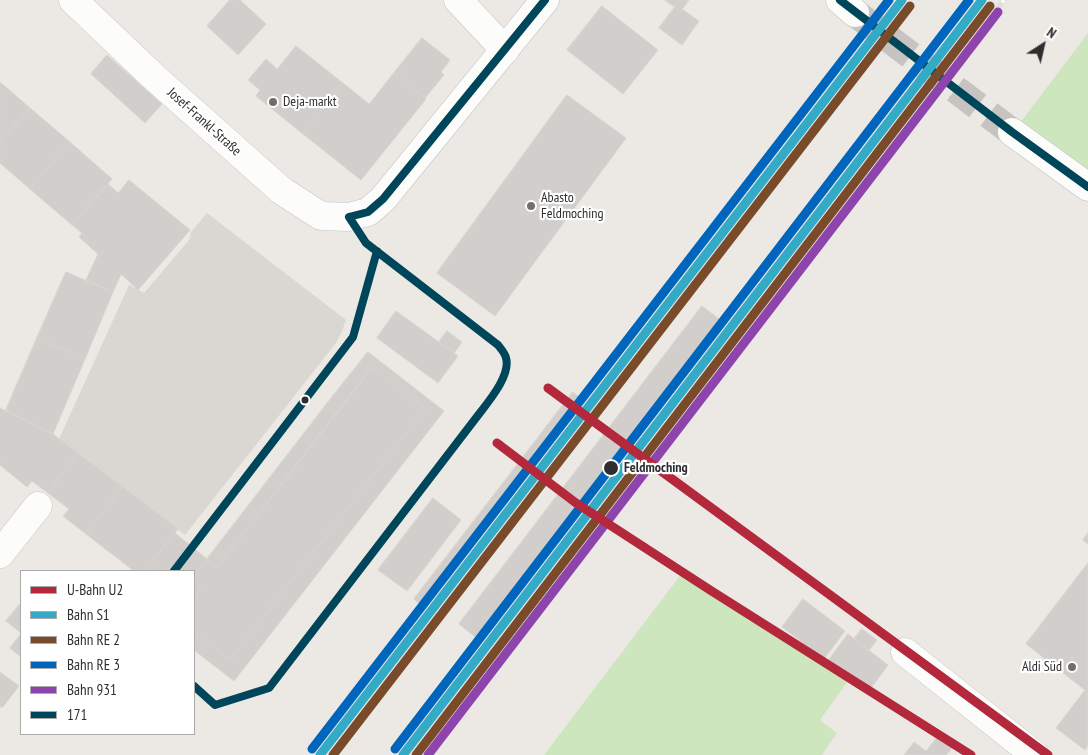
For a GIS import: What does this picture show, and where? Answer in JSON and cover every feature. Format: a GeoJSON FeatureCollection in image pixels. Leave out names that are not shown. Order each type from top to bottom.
{"type":"FeatureCollection","features":[{"type":"Feature","properties":{"kind":"main road","name":"Josef-Frankl-Straße"},"geometry":{"type":"LineString","coordinates":[[73,0],[155,78],[282,192],[320,216],[350,217],[368,212],[382,199],[505,50]]}},
{"type":"Feature","properties":{"kind":"main road"},"geometry":{"type":"LineString","coordinates":[[458,0],[505,50],[545,0]]}},
{"type":"Feature","properties":{"kind":"main road"},"geometry":{"type":"LineString","coordinates":[[1012,132],[1088,187]]}},
{"type":"Feature","properties":{"kind":"main road"},"geometry":{"type":"LineString","coordinates":[[0,554],[38,506]]}},
{"type":"Feature","properties":{"kind":"main road"},"geometry":{"type":"LineString","coordinates":[[905,652],[1035,755]]}},
{"type":"Feature","properties":{"kind":"green space"},"geometry":{"type":"Polygon","coordinates":[[[1088,33],[1088,172],[1020,123],[1088,33]]]}},
{"type":"Feature","properties":{"kind":"green space"},"geometry":{"type":"Polygon","coordinates":[[[685,569],[782,633],[848,681],[820,720],[837,733],[822,755],[544,755],[685,569]]]}},
{"type":"Feature","properties":{"kind":"shaded area"},"geometry":{"type":"Polygon","coordinates":[[[207,213],[346,320],[336,343],[185,535],[59,439],[129,285],[144,293],[190,239],[191,232],[207,213]]]}},
{"type":"Feature","properties":{"kind":"building"},"geometry":{"type":"Polygon","coordinates":[[[230,0],[240,0],[266,24],[238,55],[207,26],[230,0]]]}},
{"type":"Feature","properties":{"kind":"building"},"geometry":{"type":"Polygon","coordinates":[[[665,0],[689,0],[681,11],[665,0]]]}},
{"type":"Feature","properties":{"kind":"building"},"geometry":{"type":"Polygon","coordinates":[[[602,6],[658,50],[623,94],[567,50],[602,6]]]}},
{"type":"Feature","properties":{"kind":"building"},"geometry":{"type":"Polygon","coordinates":[[[675,7],[681,11],[682,9],[699,21],[682,45],[659,28],[675,7]]]}},
{"type":"Feature","properties":{"kind":"building"},"geometry":{"type":"Polygon","coordinates":[[[422,38],[450,60],[441,72],[444,75],[425,98],[394,73],[422,38]]]}},
{"type":"Feature","properties":{"kind":"building"},"geometry":{"type":"Polygon","coordinates":[[[296,46],[343,83],[303,134],[256,96],[260,90],[248,80],[266,59],[277,69],[296,46]]]}},
{"type":"Feature","properties":{"kind":"building"},"geometry":{"type":"Polygon","coordinates":[[[107,55],[162,104],[145,123],[91,74],[107,55]]]}},
{"type":"Feature","properties":{"kind":"building"},"geometry":{"type":"Polygon","coordinates":[[[394,73],[426,99],[361,180],[303,134],[343,83],[369,104],[394,73]]]}},
{"type":"Feature","properties":{"kind":"building"},"geometry":{"type":"Polygon","coordinates":[[[0,82],[30,108],[0,143],[0,82]]]}},
{"type":"Feature","properties":{"kind":"building","name":"Abasto Feldmoching"},"geometry":{"type":"Polygon","coordinates":[[[567,95],[626,138],[495,316],[437,273],[567,95]]]}},
{"type":"Feature","properties":{"kind":"building"},"geometry":{"type":"Polygon","coordinates":[[[30,108],[70,142],[30,189],[0,163],[0,143],[30,108]]]}},
{"type":"Feature","properties":{"kind":"building"},"geometry":{"type":"Polygon","coordinates":[[[70,142],[112,179],[72,225],[30,189],[70,142]]]}},
{"type":"Feature","properties":{"kind":"building"},"geometry":{"type":"Polygon","coordinates":[[[129,180],[190,230],[138,290],[121,274],[113,292],[86,280],[98,254],[79,237],[82,233],[72,225],[108,184],[118,193],[129,180]]]}},
{"type":"Feature","properties":{"kind":"building"},"geometry":{"type":"Polygon","coordinates":[[[66,272],[113,292],[85,359],[37,338],[66,272]]]}},
{"type":"Feature","properties":{"kind":"building"},"geometry":{"type":"Polygon","coordinates":[[[702,306],[723,322],[479,640],[459,624],[702,306]]]}},
{"type":"Feature","properties":{"kind":"building"},"geometry":{"type":"Polygon","coordinates":[[[396,311],[458,356],[438,383],[377,338],[396,311]]]}},
{"type":"Feature","properties":{"kind":"building"},"geometry":{"type":"Polygon","coordinates":[[[447,331],[462,342],[454,353],[439,342],[447,331]]]}},
{"type":"Feature","properties":{"kind":"building"},"geometry":{"type":"Polygon","coordinates":[[[37,338],[85,359],[53,434],[6,410],[37,338]]]}},
{"type":"Feature","properties":{"kind":"building"},"geometry":{"type":"Polygon","coordinates":[[[368,352],[444,411],[234,681],[195,651],[195,632],[230,660],[425,409],[372,367],[347,400],[336,392],[368,352]]]}},
{"type":"Feature","properties":{"kind":"building"},"geometry":{"type":"Polygon","coordinates":[[[372,367],[425,409],[230,660],[195,632],[195,597],[201,588],[195,583],[195,577],[207,559],[217,567],[372,367]]]}},
{"type":"Feature","properties":{"kind":"building"},"geometry":{"type":"Polygon","coordinates":[[[336,392],[347,400],[217,567],[207,559],[336,392]]]}},
{"type":"Feature","properties":{"kind":"building"},"geometry":{"type":"Polygon","coordinates":[[[573,392],[583,400],[424,607],[414,599],[573,392]]]}},
{"type":"Feature","properties":{"kind":"building"},"geometry":{"type":"Polygon","coordinates":[[[0,408],[53,434],[78,453],[48,493],[32,481],[27,487],[0,465],[0,408]]]}},
{"type":"Feature","properties":{"kind":"building"},"geometry":{"type":"Polygon","coordinates":[[[78,453],[123,487],[86,534],[63,516],[69,509],[48,493],[78,453]]]}},
{"type":"Feature","properties":{"kind":"building"},"geometry":{"type":"Polygon","coordinates":[[[123,487],[178,529],[146,570],[133,570],[86,534],[123,487]]]}},
{"type":"Feature","properties":{"kind":"building"},"geometry":{"type":"Polygon","coordinates":[[[433,498],[461,520],[407,591],[378,570],[433,498]]]}},
{"type":"Feature","properties":{"kind":"building"},"geometry":{"type":"Polygon","coordinates":[[[175,533],[207,559],[195,577],[195,570],[146,570],[175,533]]]}},
{"type":"Feature","properties":{"kind":"building"},"geometry":{"type":"Polygon","coordinates":[[[1088,533],[1088,544],[1083,540],[1088,533]]]}},
{"type":"Feature","properties":{"kind":"building","name":"Aldi Süd"},"geometry":{"type":"Polygon","coordinates":[[[1088,563],[1088,745],[1085,750],[1056,728],[1085,690],[1026,644],[1088,563]]]}},
{"type":"Feature","properties":{"kind":"building"},"geometry":{"type":"Polygon","coordinates":[[[195,583],[201,588],[195,597],[195,583]]]}},
{"type":"Feature","properties":{"kind":"building"},"geometry":{"type":"Polygon","coordinates":[[[803,599],[845,631],[824,659],[782,627],[803,599]]]}},
{"type":"Feature","properties":{"kind":"building"},"geometry":{"type":"Polygon","coordinates":[[[20,604],[20,632],[6,621],[20,604]]]}},
{"type":"Feature","properties":{"kind":"building"},"geometry":{"type":"Polygon","coordinates":[[[862,629],[877,640],[869,650],[854,639],[862,629]]]}},
{"type":"Feature","properties":{"kind":"building"},"geometry":{"type":"Polygon","coordinates":[[[848,634],[888,665],[868,692],[828,661],[848,634]]]}},
{"type":"Feature","properties":{"kind":"building"},"geometry":{"type":"Polygon","coordinates":[[[20,635],[20,656],[10,648],[20,635]]]}},
{"type":"Feature","properties":{"kind":"building"},"geometry":{"type":"Polygon","coordinates":[[[0,672],[19,686],[2,708],[0,706],[0,672]]]}},
{"type":"Feature","properties":{"kind":"building"},"geometry":{"type":"Polygon","coordinates":[[[939,735],[954,746],[946,755],[904,755],[914,742],[926,751],[939,735]]]}},
{"type":"Feature","properties":{"kind":"tunnel"},"geometry":{"type":"LineString","coordinates":[[855,13],[1012,132]]}},
{"type":"Feature","properties":{"kind":"railway"},"geometry":{"type":"LineString","coordinates":[[429,755],[1004,0]]}},
{"type":"Feature","properties":{"kind":"metro line","name":"U2"},"geometry":{"type":"LineString","coordinates":[[548,388],[1048,755]]}},
{"type":"Feature","properties":{"kind":"metro line","name":"U2"},"geometry":{"type":"LineString","coordinates":[[497,443],[576,503],[971,755]]}},
{"type":"Feature","properties":{"kind":"rail line","name":"S1"},"geometry":{"type":"LineString","coordinates":[[320,755],[902,0]]}},
{"type":"Feature","properties":{"kind":"rail line","name":"S1"},"geometry":{"type":"LineString","coordinates":[[403,755],[982,0]]}},
{"type":"Feature","properties":{"kind":"rail line","name":"931"},"geometry":{"type":"LineString","coordinates":[[428,755],[998,12]]}},
{"type":"Feature","properties":{"kind":"transit line","name":"171"},"geometry":{"type":"LineString","coordinates":[[349,217],[368,212],[383,199],[545,0]]}},
{"type":"Feature","properties":{"kind":"transit line","name":"171"},"geometry":{"type":"LineString","coordinates":[[840,0],[1012,132],[1088,187]]}},
{"type":"Feature","properties":{"kind":"transit line"},"geometry":{"type":"LineString","coordinates":[[312,749],[889,0]]}},
{"type":"Feature","properties":{"kind":"transit line"},"geometry":{"type":"LineString","coordinates":[[395,749],[969,0]]}},
{"type":"Feature","properties":{"kind":"transit line"},"geometry":{"type":"LineString","coordinates":[[333,755],[910,6]]}},
{"type":"Feature","properties":{"kind":"transit line"},"geometry":{"type":"LineString","coordinates":[[416,755],[990,6]]}},
{"type":"Feature","properties":{"kind":"transit line","name":"171"},"geometry":{"type":"LineString","coordinates":[[195,687],[215,705],[269,688],[488,402],[498,388],[505,372],[506,358],[498,345],[366,243],[349,217]]}},
{"type":"Feature","properties":{"kind":"transit line","name":"171"},"geometry":{"type":"LineString","coordinates":[[175,570],[353,337],[377,251]]}},
{"type":"Feature","properties":{"kind":"place","name":"Deja-markt"},"geometry":{"type":"Point","coordinates":[273,102]}},
{"type":"Feature","properties":{"kind":"place","name":"Abasto Feldmoching"},"geometry":{"type":"Point","coordinates":[531,206]}},
{"type":"Feature","properties":{"kind":"place","name":"Feldmoching"},"geometry":{"type":"Point","coordinates":[611,468]}},
{"type":"Feature","properties":{"kind":"place","name":"Aldi Süd"},"geometry":{"type":"Point","coordinates":[1072,667]}}]}
